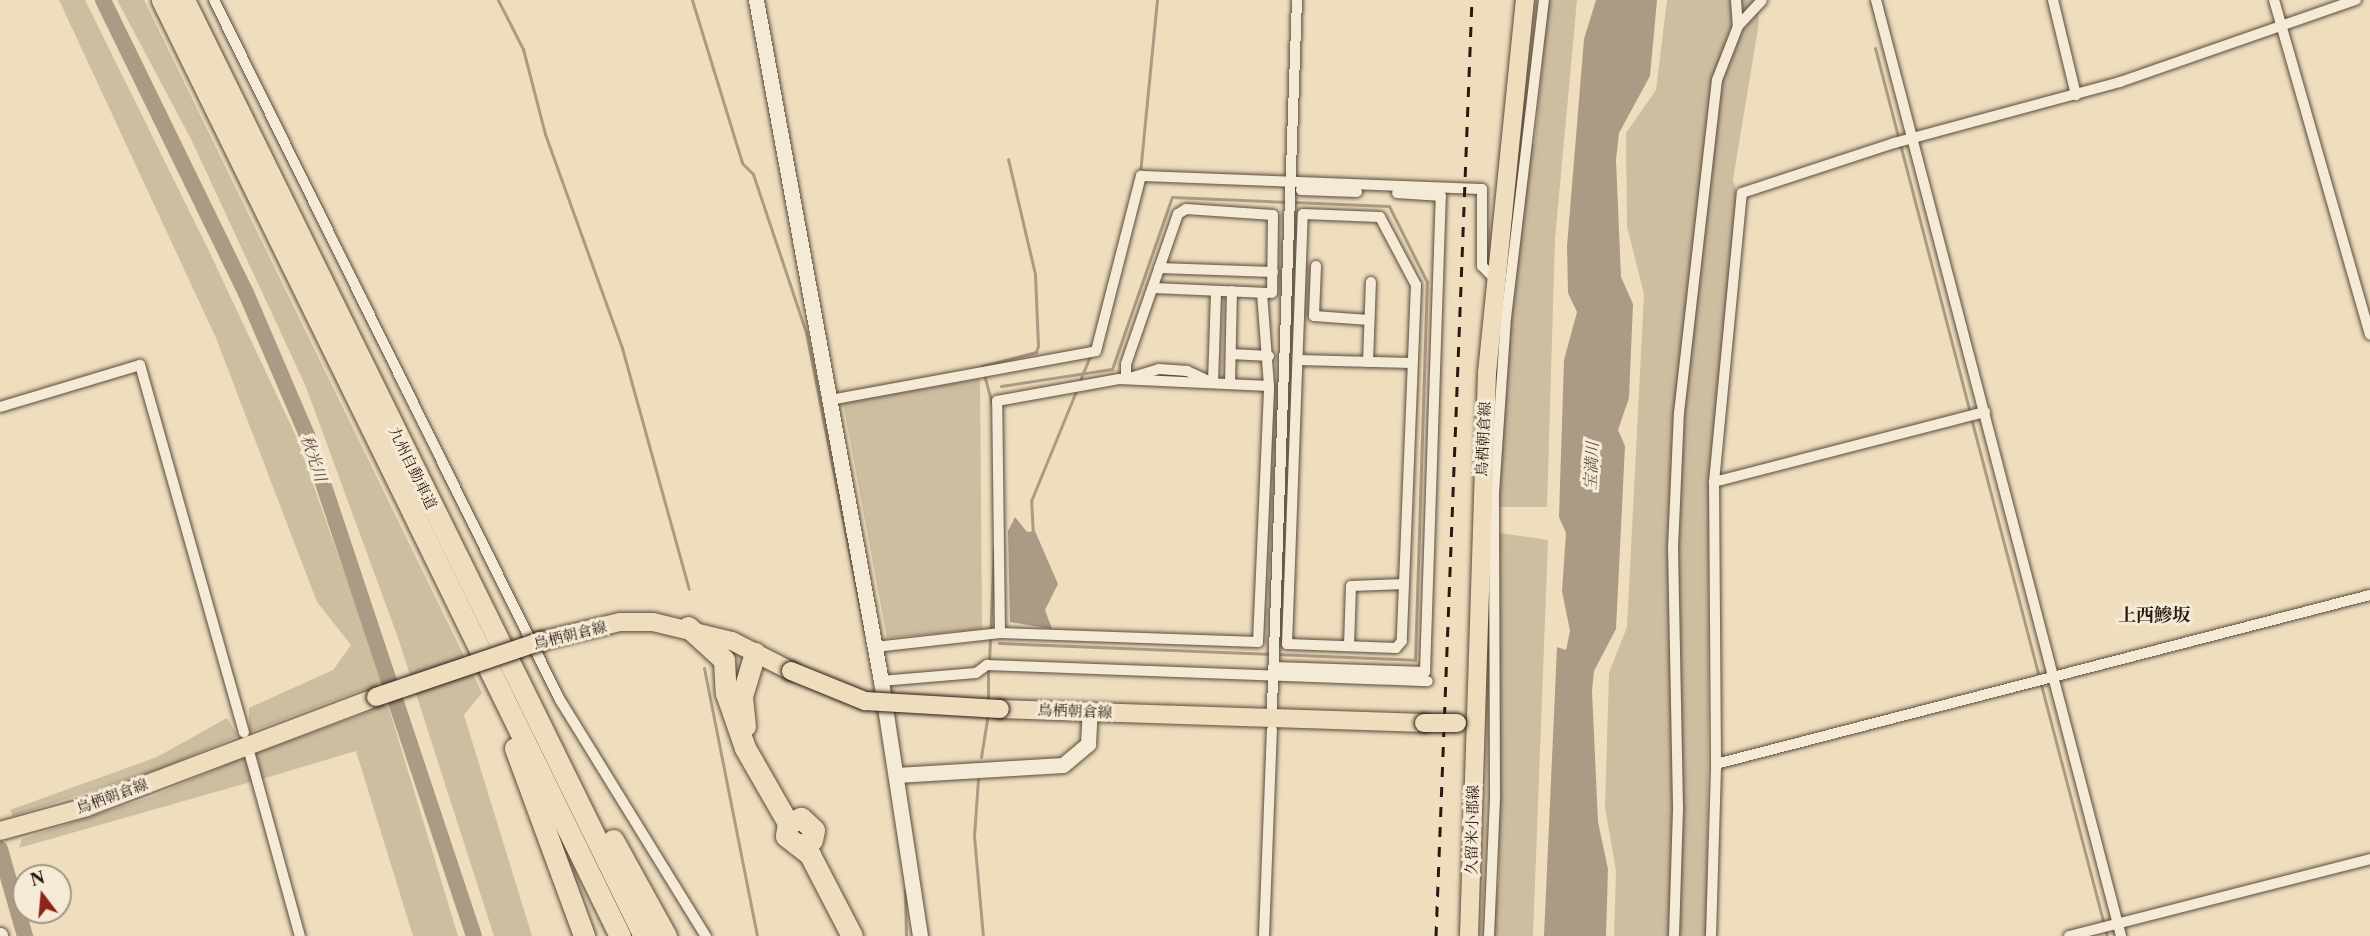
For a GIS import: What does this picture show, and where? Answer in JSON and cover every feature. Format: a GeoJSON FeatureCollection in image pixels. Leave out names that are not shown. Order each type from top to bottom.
{"type":"FeatureCollection","features":[{"type":"Feature","properties":{"kind":"highway","name":"九州自動車道"},"geometry":{"type":"LineString","coordinates":[[162,0],[620,936]]}},
{"type":"Feature","properties":{"kind":"highway","name":"九州自動車道"},"geometry":{"type":"LineString","coordinates":[[184,0],[644,936]]}},
{"type":"Feature","properties":{"kind":"highway"},"geometry":{"type":"LineString","coordinates":[[468,580],[666,936]]}},
{"type":"Feature","properties":{"kind":"highway"},"geometry":{"type":"LineString","coordinates":[[688,627],[724,660],[731,711],[745,748],[792,821]]}},
{"type":"Feature","properties":{"kind":"highway"},"geometry":{"type":"LineString","coordinates":[[731,711],[731,695],[755,653]]}},
{"type":"Feature","properties":{"kind":"highway"},"geometry":{"type":"LineString","coordinates":[[755,653],[742,696],[743,717],[792,821],[788,840],[806,843],[858,932]]}},
{"type":"Feature","properties":{"kind":"highway"},"geometry":{"type":"LineString","coordinates":[[511,711],[512,741],[584,936]]}},
{"type":"Feature","properties":{"kind":"main road","name":"鳥栖朝倉線"},"geometry":{"type":"LineString","coordinates":[[0,831],[87,807],[376,696],[541,641],[620,622],[688,627],[755,653],[790,671],[865,701],[1000,709],[1465,724],[1495,279],[1525,0]]}},
{"type":"Feature","properties":{"kind":"main road","name":"久留米小郡線"},"geometry":{"type":"LineString","coordinates":[[1465,724],[1469,936]]}},
{"type":"Feature","properties":{"kind":"street"},"geometry":{"type":"LineString","coordinates":[[214,0],[560,700],[706,936]]}},
{"type":"Feature","properties":{"kind":"street"},"geometry":{"type":"LineString","coordinates":[[756,0],[881,681],[920,936]]}},
{"type":"Feature","properties":{"kind":"street"},"geometry":{"type":"LineString","coordinates":[[1272,708],[1297,0]]}},
{"type":"Feature","properties":{"kind":"street"},"geometry":{"type":"LineString","coordinates":[[1489,936],[1495,796],[1494,493],[1506,318],[1544,0]]}},
{"type":"Feature","properties":{"kind":"street"},"geometry":{"type":"LineString","coordinates":[[1736,0],[1738,26]]}},
{"type":"Feature","properties":{"kind":"street"},"geometry":{"type":"LineString","coordinates":[[1674,936],[1678,807],[1673,548],[1679,413],[1717,80],[1738,26],[1762,0]]}},
{"type":"Feature","properties":{"kind":"street"},"geometry":{"type":"LineString","coordinates":[[1876,0],[1909,140],[2049,679],[2114,924],[2121,936]]}},
{"type":"Feature","properties":{"kind":"street"},"geometry":{"type":"LineString","coordinates":[[2053,0],[2076,95]]}},
{"type":"Feature","properties":{"kind":"street"},"geometry":{"type":"LineString","coordinates":[[2274,0],[2370,335]]}},
{"type":"Feature","properties":{"kind":"street"},"geometry":{"type":"LineString","coordinates":[[1711,936],[1716,764],[1714,482],[1742,193],[1894,144],[2076,95],[2356,0]]}},
{"type":"Feature","properties":{"kind":"street"},"geometry":{"type":"LineString","coordinates":[[830,400],[1096,351],[1141,176],[1290,182],[1391,189],[1442,196],[1425,672],[987,665],[976,673],[881,681]]}},
{"type":"Feature","properties":{"kind":"street"},"geometry":{"type":"LineString","coordinates":[[1300,190],[1482,189],[1482,266],[1495,279]]}},
{"type":"Feature","properties":{"kind":"street"},"geometry":{"type":"LineString","coordinates":[[875,647],[1000,633],[1258,642],[1269,386],[1267,293],[1273,272],[1273,215],[1186,209],[1178,214],[1126,364],[1126,379]]}},
{"type":"Feature","properties":{"kind":"street"},"geometry":{"type":"LineString","coordinates":[[1303,214],[1380,217],[1416,285],[1400,646],[1287,644],[1301,295],[1303,214]]}},
{"type":"Feature","properties":{"kind":"street"},"geometry":{"type":"LineString","coordinates":[[1316,266],[1314,316],[1369,320]]}},
{"type":"Feature","properties":{"kind":"street"},"geometry":{"type":"LineString","coordinates":[[1159,268],[1273,272]]}},
{"type":"Feature","properties":{"kind":"street"},"geometry":{"type":"LineString","coordinates":[[1368,362],[1371,282]]}},
{"type":"Feature","properties":{"kind":"street"},"geometry":{"type":"LineString","coordinates":[[1153,288],[1301,295]]}},
{"type":"Feature","properties":{"kind":"street"},"geometry":{"type":"LineString","coordinates":[[1213,383],[1216,291]]}},
{"type":"Feature","properties":{"kind":"street"},"geometry":{"type":"LineString","coordinates":[[1230,384],[1232,291]]}},
{"type":"Feature","properties":{"kind":"street"},"geometry":{"type":"LineString","coordinates":[[1231,354],[1269,356]]}},
{"type":"Feature","properties":{"kind":"street"},"geometry":{"type":"LineString","coordinates":[[1298,360],[1412,363]]}},
{"type":"Feature","properties":{"kind":"street"},"geometry":{"type":"LineString","coordinates":[[0,407],[140,365],[244,733]]}},
{"type":"Feature","properties":{"kind":"street"},"geometry":{"type":"LineString","coordinates":[[1000,633],[997,401],[1126,379],[1269,386]]}},
{"type":"Feature","properties":{"kind":"street"},"geometry":{"type":"LineString","coordinates":[[1714,482],[1981,413]]}},
{"type":"Feature","properties":{"kind":"street"},"geometry":{"type":"LineString","coordinates":[[1349,646],[1351,586],[1404,584]]}},
{"type":"Feature","properties":{"kind":"street"},"geometry":{"type":"LineString","coordinates":[[1716,764],[2370,595]]}},
{"type":"Feature","properties":{"kind":"street"},"geometry":{"type":"LineString","coordinates":[[1274,670],[1428,681]]}},
{"type":"Feature","properties":{"kind":"street"},"geometry":{"type":"LineString","coordinates":[[896,775],[1063,765],[1088,744],[1090,711]]}},
{"type":"Feature","properties":{"kind":"street"},"geometry":{"type":"LineString","coordinates":[[1264,936],[1272,730]]}},
{"type":"Feature","properties":{"kind":"street"},"geometry":{"type":"LineString","coordinates":[[250,755],[300,936]]}},
{"type":"Feature","properties":{"kind":"street"},"geometry":{"type":"LineString","coordinates":[[2069,936],[2370,859]]}},
{"type":"Feature","properties":{"kind":"shaded area"},"geometry":{"type":"Polygon","coordinates":[[[59,0],[85,0],[207,247],[296,436],[383,682],[249,732],[249,708],[333,670],[351,645],[317,602],[216,338],[59,0]]]}},
{"type":"Feature","properties":{"kind":"shaded area"},"geometry":{"type":"Polygon","coordinates":[[[117,0],[144,0],[482,693],[464,715],[532,936],[494,936],[397,635],[306,387],[191,139],[117,0]]]}},
{"type":"Feature","properties":{"kind":"shaded area"},"geometry":{"type":"Polygon","coordinates":[[[1548,0],[1577,0],[1555,239],[1547,507],[1498,507],[1493,394],[1516,143],[1535,144],[1548,0]]]}},
{"type":"Feature","properties":{"kind":"shaded area"},"geometry":{"type":"Polygon","coordinates":[[[1667,0],[1756,0],[1759,22],[1733,180],[1737,192],[1709,488],[1707,936],[1614,936],[1616,871],[1605,807],[1609,673],[1627,627],[1644,294],[1627,226],[1626,133],[1656,90],[1667,0]]]}},
{"type":"Feature","properties":{"kind":"shaded area"},"geometry":{"type":"Polygon","coordinates":[[[980,379],[982,629],[887,638],[843,403],[980,379]]]}},
{"type":"Feature","properties":{"kind":"shaded area"},"geometry":{"type":"Polygon","coordinates":[[[1499,533],[1548,540],[1533,936],[1491,936],[1499,879],[1499,533]]]}},
{"type":"Feature","properties":{"kind":"shaded area"},"geometry":{"type":"Polygon","coordinates":[[[388,705],[458,936],[413,936],[356,751],[262,779],[256,753],[388,705]]]}},
{"type":"Feature","properties":{"kind":"shaded area"},"geometry":{"type":"Polygon","coordinates":[[[227,718],[238,736],[163,768],[13,816],[10,810],[157,757],[227,718]]]}},
{"type":"Feature","properties":{"kind":"shaded area"},"geometry":{"type":"Polygon","coordinates":[[[244,757],[254,781],[19,848],[22,839],[151,797],[244,757]]]}},
{"type":"Feature","properties":{"kind":"water","name":"宝満川"},"geometry":{"type":"Polygon","coordinates":[[[1596,0],[1657,0],[1650,76],[1619,133],[1616,160],[1621,277],[1633,304],[1629,398],[1618,430],[1625,446],[1616,629],[1594,671],[1592,691],[1598,822],[1608,869],[1606,936],[1544,936],[1557,647],[1566,650],[1570,631],[1562,591],[1566,533],[1559,517],[1564,360],[1577,312],[1568,293],[1567,246],[1584,39],[1596,0]]]}},
{"type":"Feature","properties":{"kind":"water"},"geometry":{"type":"Polygon","coordinates":[[[1015,517],[1027,532],[1035,531],[1058,584],[1045,610],[1052,629],[1010,622],[1008,531],[1015,517]]]}},
{"type":"Feature","properties":{"kind":"waterway","name":"秋光川"},"geometry":{"type":"LineString","coordinates":[[103,0],[246,293],[307,435],[474,936]]}},
{"type":"Feature","properties":{"kind":"waterway"},"geometry":{"type":"LineString","coordinates":[[498,0],[523,49],[545,134],[622,348],[689,589]]}},
{"type":"Feature","properties":{"kind":"waterway"},"geometry":{"type":"LineString","coordinates":[[692,0],[742,163],[753,174],[806,332],[865,634]]}},
{"type":"Feature","properties":{"kind":"waterway"},"geometry":{"type":"LineString","coordinates":[[1140,173],[1157,0]]}},
{"type":"Feature","properties":{"kind":"waterway"},"geometry":{"type":"LineString","coordinates":[[1875,48],[1970,412]]}},
{"type":"Feature","properties":{"kind":"waterway"},"geometry":{"type":"LineString","coordinates":[[992,404],[982,366],[1036,352],[1038,346],[1035,274],[1008,159]]}},
{"type":"Feature","properties":{"kind":"waterway"},"geometry":{"type":"LineString","coordinates":[[1001,386],[1112,369],[1172,197],[1287,202]]}},
{"type":"Feature","properties":{"kind":"waterway"},"geometry":{"type":"LineString","coordinates":[[999,643],[1415,660],[1427,282],[1389,206],[1293,202]]}},
{"type":"Feature","properties":{"kind":"waterway"},"geometry":{"type":"LineString","coordinates":[[1079,383],[1090,356]]}},
{"type":"Feature","properties":{"kind":"waterway"},"geometry":{"type":"LineString","coordinates":[[1033,536],[1031,501],[1077,389]]}},
{"type":"Feature","properties":{"kind":"waterway"},"geometry":{"type":"LineString","coordinates":[[1971,418],[2107,936]]}},
{"type":"Feature","properties":{"kind":"waterway"},"geometry":{"type":"LineString","coordinates":[[989,662],[994,549]]}},
{"type":"Feature","properties":{"kind":"waterway"},"geometry":{"type":"LineString","coordinates":[[704,668],[757,936]]}},
{"type":"Feature","properties":{"kind":"waterway"},"geometry":{"type":"LineString","coordinates":[[988,669],[988,701]]}},
{"type":"Feature","properties":{"kind":"waterway"},"geometry":{"type":"LineString","coordinates":[[981,757],[988,714]]}},
{"type":"Feature","properties":{"kind":"waterway"},"geometry":{"type":"LineString","coordinates":[[978,779],[974,836],[983,936]]}},
{"type":"Feature","properties":{"kind":"waterway"},"geometry":{"type":"LineString","coordinates":[[0,849],[25,936]]}},
{"type":"Feature","properties":{"kind":"waterway"},"geometry":{"type":"LineString","coordinates":[[905,890],[906,936]]}},
{"type":"Feature","properties":{"kind":"railway"},"geometry":{"type":"LineString","coordinates":[[1436,936],[1472,0]]}},
{"type":"Feature","properties":{"kind":"district","name":"上西鰺坂"},"geometry":{"type":"Point","coordinates":[2154,615]}}]}
